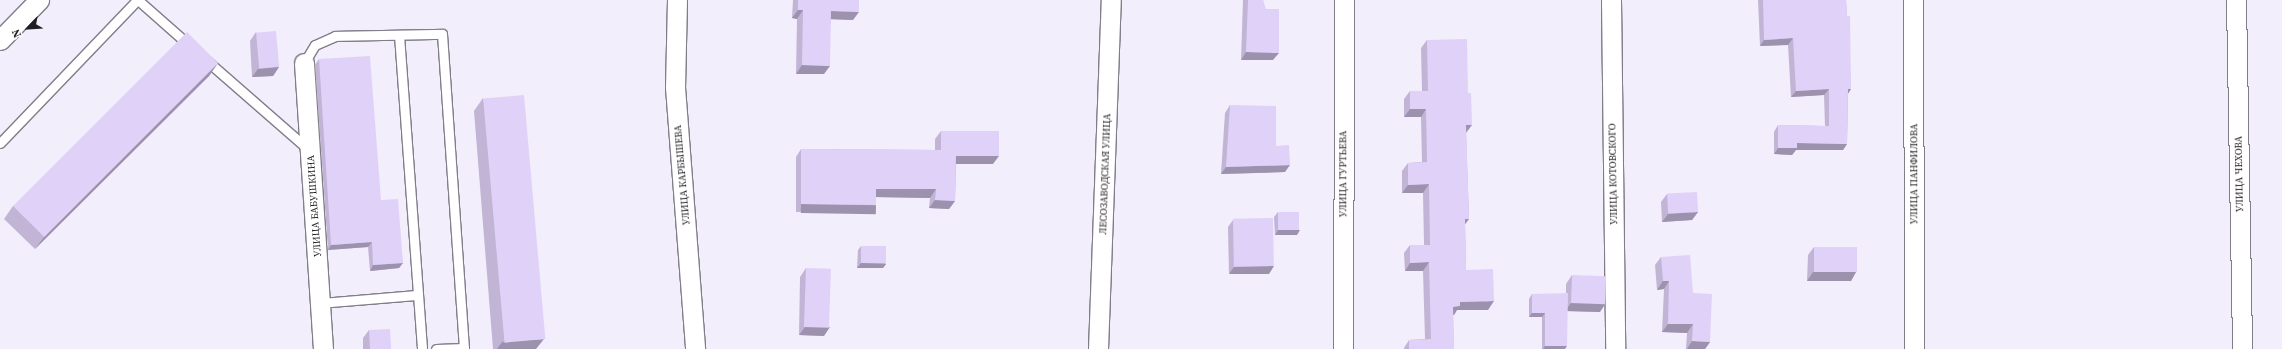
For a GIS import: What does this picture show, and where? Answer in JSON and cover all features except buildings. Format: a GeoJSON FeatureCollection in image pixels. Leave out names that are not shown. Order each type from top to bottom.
{"type":"FeatureCollection","features":[{"type":"Feature","properties":{"kind":"street"},"geometry":{"type":"LineString","coordinates":[[0,40],[39,0]]}},
{"type":"Feature","properties":{"kind":"street","name":"УЛИЦА КАРБЫШЕВА"},"geometry":{"type":"LineString","coordinates":[[677,0],[675,87],[695,349]]}},
{"type":"Feature","properties":{"kind":"street","name":"ЛЕСОЗАВОДСКАЯ УЛИЦА"},"geometry":{"type":"LineString","coordinates":[[1098,349],[1111,0]]}},
{"type":"Feature","properties":{"kind":"street","name":"УЛИЦА ГУРТЬЕВА"},"geometry":{"type":"LineString","coordinates":[[1343,349],[1344,0]]}},
{"type":"Feature","properties":{"kind":"street","name":"УЛИЦА КОТОВСКОГО"},"geometry":{"type":"LineString","coordinates":[[1611,0],[1615,349]]}},
{"type":"Feature","properties":{"kind":"street","name":"УЛИЦА ПАНФИЛОВА"},"geometry":{"type":"LineString","coordinates":[[1913,0],[1914,349]]}},
{"type":"Feature","properties":{"kind":"street","name":"УЛИЦА ЧЕХОВА"},"geometry":{"type":"LineString","coordinates":[[2236,0],[2242,349]]}},
{"type":"Feature","properties":{"kind":"street","name":"УЛИЦА БАБУШКИНА"},"geometry":{"type":"LineString","coordinates":[[304,63],[323,349]]}},
{"type":"Feature","properties":{"kind":"lane"},"geometry":{"type":"LineString","coordinates":[[0,143],[138,0],[310,151]]}},
{"type":"Feature","properties":{"kind":"lane"},"geometry":{"type":"LineString","coordinates":[[304,63],[315,45],[335,36],[442,34],[464,348],[436,349]]}},
{"type":"Feature","properties":{"kind":"lane"},"geometry":{"type":"LineString","coordinates":[[399,35],[422,349]]}},
{"type":"Feature","properties":{"kind":"lane"},"geometry":{"type":"LineString","coordinates":[[320,303],[418,295]]}}]}
